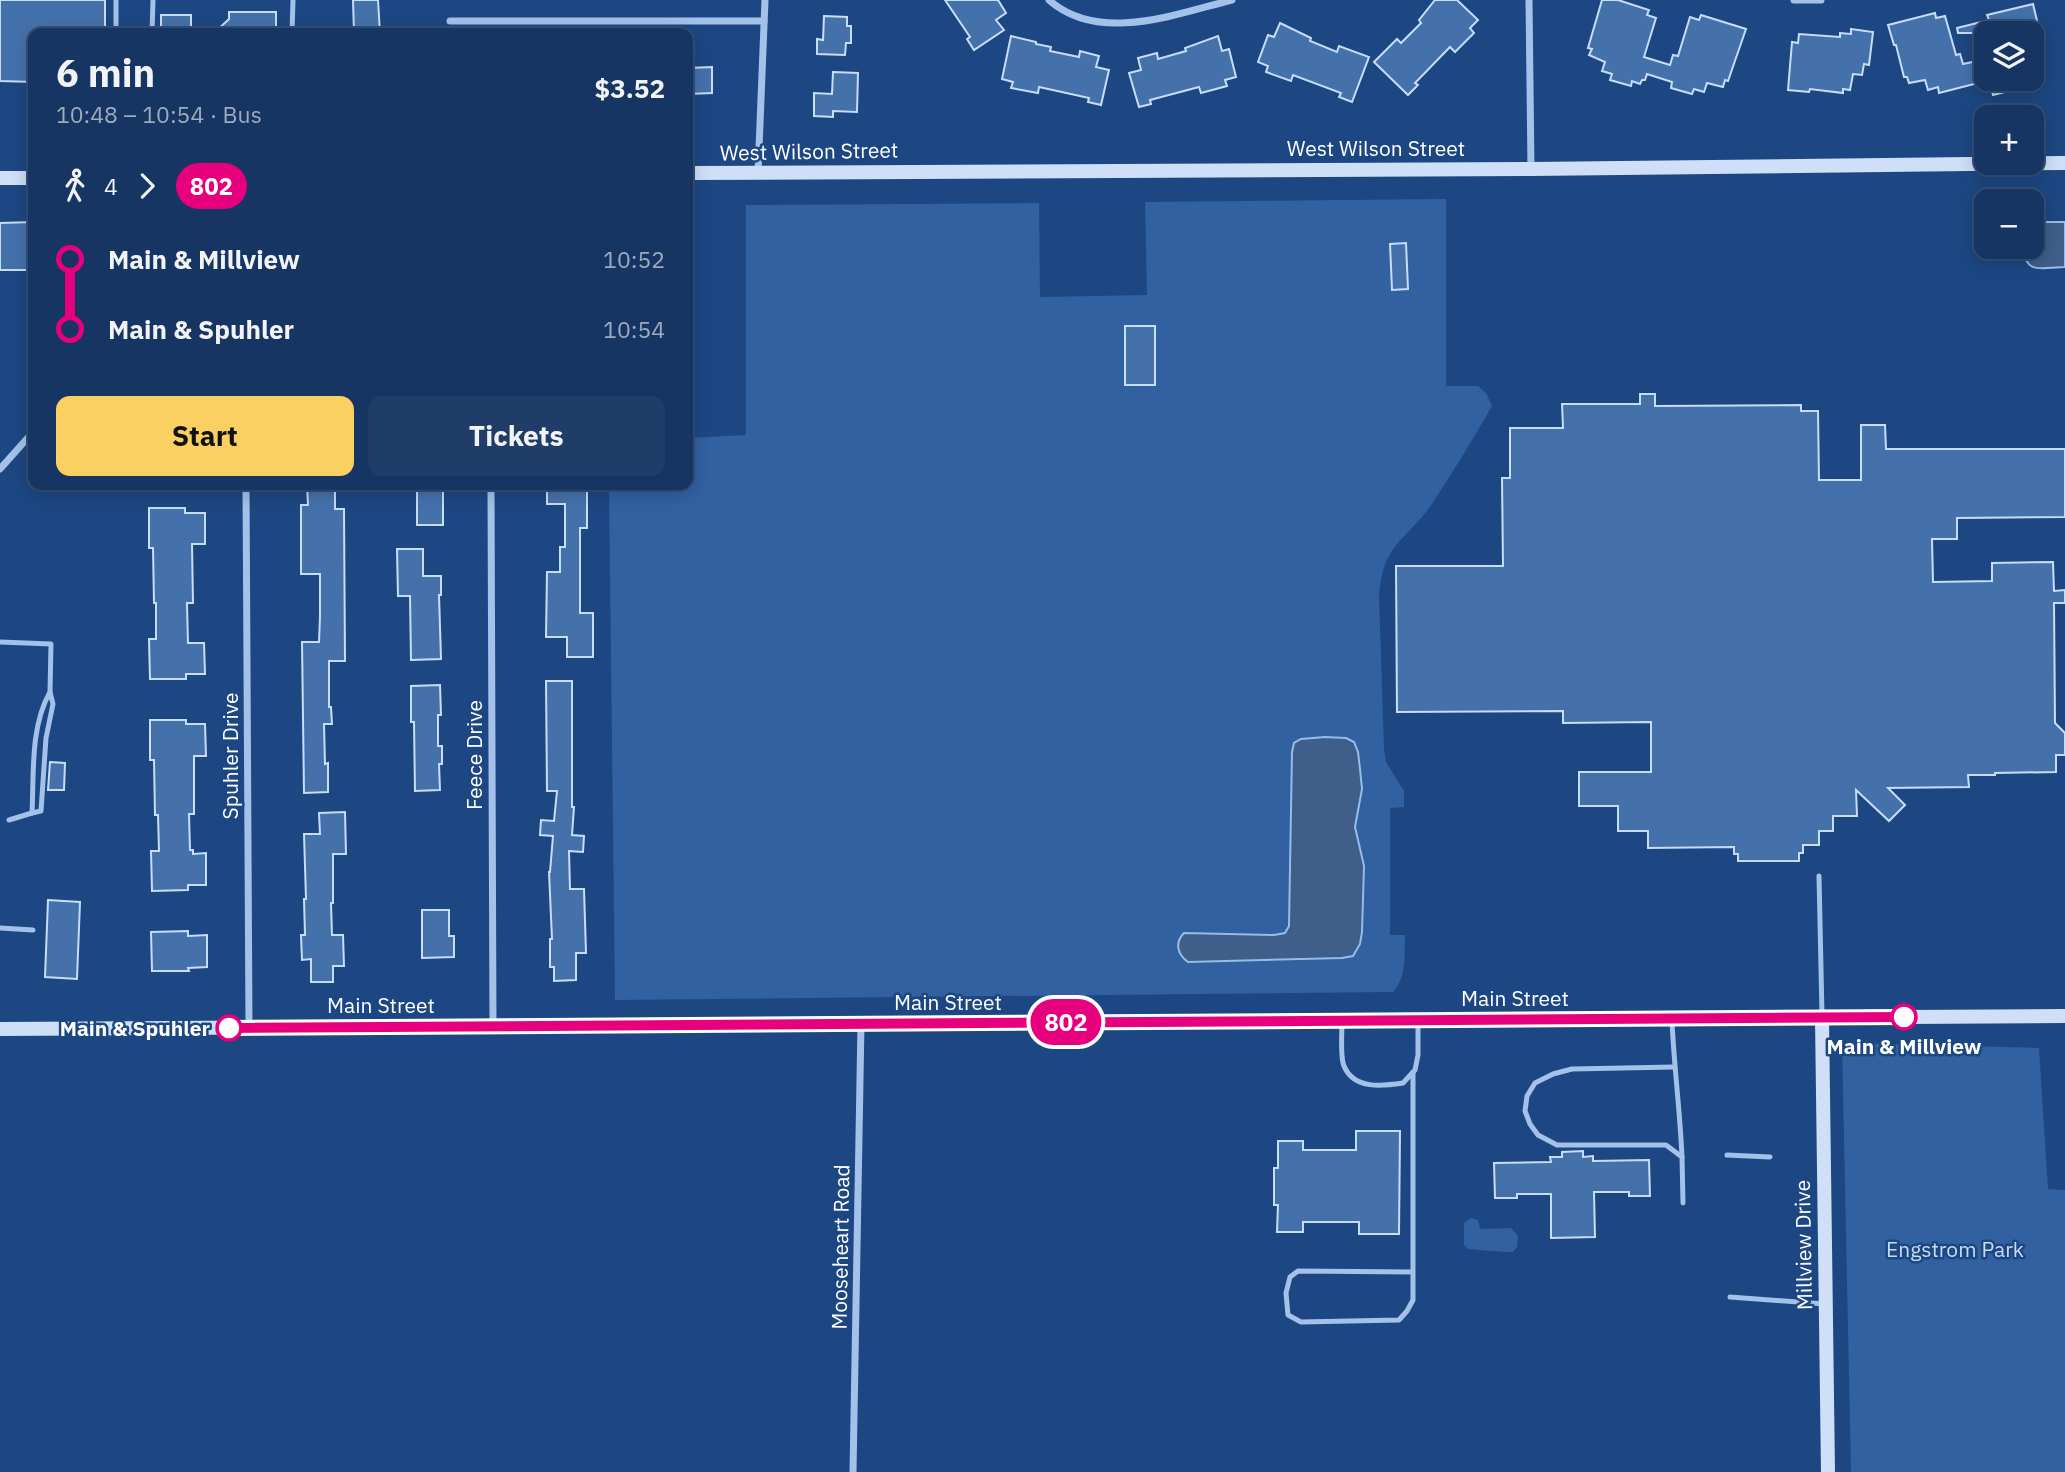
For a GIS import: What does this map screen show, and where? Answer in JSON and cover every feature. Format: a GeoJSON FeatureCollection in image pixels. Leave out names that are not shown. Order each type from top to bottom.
{"type":"FeatureCollection","features":[{"type":"Feature","properties":{"kind":"main road","name":"West Wilson Street"},"geometry":{"type":"LineString","coordinates":[[693,173],[1531,169],[2065,163]]}},
{"type":"Feature","properties":{"kind":"main road"},"geometry":{"type":"LineString","coordinates":[[0,178],[28,178]]}},
{"type":"Feature","properties":{"kind":"main road","name":"Main Street"},"geometry":{"type":"LineString","coordinates":[[0,1029],[2065,1016]]}},
{"type":"Feature","properties":{"kind":"main road","name":"Millview Drive"},"geometry":{"type":"LineString","coordinates":[[1822,1018],[1828,1472]]}},
{"type":"Feature","properties":{"kind":"street"},"geometry":{"type":"LineString","coordinates":[[758,173],[765,0]]}},
{"type":"Feature","properties":{"kind":"street"},"geometry":{"type":"LineString","coordinates":[[1049,0],[1083,18],[1116,24],[1149,21],[1232,0]]}},
{"type":"Feature","properties":{"kind":"street"},"geometry":{"type":"LineString","coordinates":[[1529,0],[1531,169]]}},
{"type":"Feature","properties":{"kind":"street"},"geometry":{"type":"LineString","coordinates":[[1794,0],[1821,0]]}},
{"type":"Feature","properties":{"kind":"street"},"geometry":{"type":"LineString","coordinates":[[450,21],[764,21]]}},
{"type":"Feature","properties":{"kind":"street"},"geometry":{"type":"LineString","coordinates":[[0,469],[28,438]]}},
{"type":"Feature","properties":{"kind":"street","name":"Spuhler Drive"},"geometry":{"type":"LineString","coordinates":[[246,490],[249,1027]]}},
{"type":"Feature","properties":{"kind":"street","name":"Feece Drive"},"geometry":{"type":"LineString","coordinates":[[491,490],[493,1026]]}},
{"type":"Feature","properties":{"kind":"street","name":"Mooseheart Road"},"geometry":{"type":"LineString","coordinates":[[853,1472],[861,1023]]}},
{"type":"Feature","properties":{"kind":"lane"},"geometry":{"type":"LineString","coordinates":[[116,0],[116,28]]}},
{"type":"Feature","properties":{"kind":"lane"},"geometry":{"type":"LineString","coordinates":[[152,28],[153,0]]}},
{"type":"Feature","properties":{"kind":"lane"},"geometry":{"type":"LineString","coordinates":[[292,28],[293,0]]}},
{"type":"Feature","properties":{"kind":"lane"},"geometry":{"type":"LineString","coordinates":[[0,642],[51,644],[50,692],[44,702],[36,736],[32,813],[9,820]]}},
{"type":"Feature","properties":{"kind":"lane"},"geometry":{"type":"LineString","coordinates":[[1819,876],[1822,1018]]}},
{"type":"Feature","properties":{"kind":"lane"},"geometry":{"type":"LineString","coordinates":[[0,928],[33,930]]}},
{"type":"Feature","properties":{"kind":"lane"},"geometry":{"type":"LineString","coordinates":[[1672,1018],[1674,1067],[1680,1111],[1683,1202]]}},
{"type":"Feature","properties":{"kind":"lane"},"geometry":{"type":"LineString","coordinates":[[1413,1272],[1298,1271],[1290,1277],[1286,1293],[1288,1315],[1301,1322],[1399,1320],[1413,1300],[1413,1272],[1413,1072],[1418,1055],[1418,1020]]}},
{"type":"Feature","properties":{"kind":"lane"},"geometry":{"type":"LineString","coordinates":[[1342,1021],[1343,1065],[1353,1077],[1364,1084],[1385,1085],[1403,1083],[1413,1072]]}},
{"type":"Feature","properties":{"kind":"lane"},"geometry":{"type":"LineString","coordinates":[[1674,1067],[1572,1069],[1553,1074],[1535,1083],[1527,1096],[1525,1111],[1538,1135],[1557,1145],[1666,1145],[1682,1157]]}},
{"type":"Feature","properties":{"kind":"lane"},"geometry":{"type":"LineString","coordinates":[[1727,1155],[1770,1157]]}},
{"type":"Feature","properties":{"kind":"lane"},"geometry":{"type":"LineString","coordinates":[[1730,1297],[1825,1304]]}},
{"type":"Feature","properties":{"kind":"green space"},"geometry":{"type":"Polygon","coordinates":[[[1446,199],[1446,386],[1478,386],[1486,393],[1492,406],[1432,504],[1391,553],[1381,578],[1379,595],[1384,749],[1386,762],[1404,791],[1404,807],[1390,808],[1390,935],[1405,935],[1403,972],[1397,986],[1393,992],[615,1000],[609,490],[693,490],[693,438],[746,435],[746,205],[1039,203],[1040,297],[1147,295],[1145,202],[1446,199]]]}},
{"type":"Feature","properties":{"kind":"green space","name":"Engstrom Park"},"geometry":{"type":"Polygon","coordinates":[[[1842,1043],[2039,1048],[2048,1189],[2065,1190],[2065,1472],[1851,1472],[1842,1043]]]}},
{"type":"Feature","properties":{"kind":"green space"},"geometry":{"type":"Polygon","coordinates":[[[1471,1218],[1478,1220],[1480,1229],[1511,1228],[1518,1236],[1517,1247],[1513,1252],[1468,1249],[1464,1245],[1464,1223],[1471,1218]]]}},
{"type":"Feature","properties":{"kind":"shaded area"},"geometry":{"type":"Polygon","coordinates":[[[2044,222],[2065,222],[2065,267],[2036,268],[2026,259],[2044,259],[2044,222]]]}},
{"type":"Feature","properties":{"kind":"shaded area"},"geometry":{"type":"Polygon","coordinates":[[[1346,738],[1354,742],[1358,752],[1362,789],[1355,827],[1364,866],[1362,932],[1360,944],[1353,956],[1188,962],[1178,949],[1184,933],[1285,933],[1289,926],[1292,752],[1294,743],[1301,739],[1346,738]]]}},
{"type":"Feature","properties":{"kind":"building"},"geometry":{"type":"Polygon","coordinates":[[[0,0],[105,0],[105,28],[28,28],[28,82],[0,81],[0,0]]]}},
{"type":"Feature","properties":{"kind":"building"},"geometry":{"type":"Polygon","coordinates":[[[353,0],[378,0],[380,28],[354,28],[353,0]]]}},
{"type":"Feature","properties":{"kind":"building"},"geometry":{"type":"Polygon","coordinates":[[[945,0],[998,0],[1006,13],[996,20],[1004,30],[974,50],[967,39],[970,37],[945,0]]]}},
{"type":"Feature","properties":{"kind":"building"},"geometry":{"type":"Polygon","coordinates":[[[1435,0],[1457,0],[1478,20],[1470,28],[1474,33],[1455,52],[1450,47],[1415,83],[1418,85],[1408,95],[1374,62],[1397,39],[1401,43],[1421,23],[1419,20],[1435,0]]]}},
{"type":"Feature","properties":{"kind":"building"},"geometry":{"type":"Polygon","coordinates":[[[1602,0],[1618,0],[1649,10],[1647,15],[1656,18],[1644,57],[1670,65],[1673,55],[1678,56],[1690,17],[1699,20],[1701,15],[1746,29],[1728,81],[1725,80],[1723,87],[1707,83],[1704,92],[1694,89],[1692,94],[1671,88],[1672,82],[1647,74],[1640,84],[1632,81],[1631,86],[1610,80],[1612,74],[1602,71],[1605,62],[1589,55],[1592,49],[1588,48],[1602,0]]]}},
{"type":"Feature","properties":{"kind":"building"},"geometry":{"type":"Polygon","coordinates":[[[2033,4],[2037,21],[1985,21],[1989,20],[1987,15],[2033,4]]]}},
{"type":"Feature","properties":{"kind":"building"},"geometry":{"type":"Polygon","coordinates":[[[229,12],[276,12],[276,28],[219,28],[229,19],[229,12]]]}},
{"type":"Feature","properties":{"kind":"building"},"geometry":{"type":"Polygon","coordinates":[[[1935,13],[1936,18],[1945,16],[1956,55],[1960,54],[1963,64],[1974,62],[1974,84],[1939,93],[1938,87],[1928,90],[1925,80],[1909,83],[1907,77],[1904,77],[1888,25],[1935,13]]]}},
{"type":"Feature","properties":{"kind":"building"},"geometry":{"type":"Polygon","coordinates":[[[161,15],[191,15],[191,28],[161,28],[161,15]]]}},
{"type":"Feature","properties":{"kind":"building"},"geometry":{"type":"Polygon","coordinates":[[[824,16],[847,17],[847,26],[851,26],[851,43],[846,43],[845,55],[817,54],[817,39],[823,40],[824,16]]]}},
{"type":"Feature","properties":{"kind":"building"},"geometry":{"type":"Polygon","coordinates":[[[1280,23],[1311,38],[1310,41],[1337,52],[1339,46],[1369,57],[1352,102],[1339,97],[1341,93],[1293,75],[1291,81],[1266,72],[1268,66],[1258,62],[1268,35],[1274,37],[1280,23]]]}},
{"type":"Feature","properties":{"kind":"building"},"geometry":{"type":"Polygon","coordinates":[[[1974,24],[1974,33],[1958,33],[1957,28],[1974,24]]]}},
{"type":"Feature","properties":{"kind":"building"},"geometry":{"type":"Polygon","coordinates":[[[1851,29],[1873,32],[1869,65],[1864,64],[1862,75],[1853,74],[1850,90],[1843,89],[1843,93],[1810,89],[1809,92],[1788,90],[1792,42],[1798,43],[1799,34],[1840,37],[1840,33],[1851,34],[1851,29]]]}},
{"type":"Feature","properties":{"kind":"building"},"geometry":{"type":"Polygon","coordinates":[[[1011,36],[1051,47],[1050,51],[1079,57],[1080,51],[1099,56],[1096,67],[1109,70],[1101,105],[1088,102],[1089,98],[1039,87],[1038,93],[1011,88],[1013,82],[1002,79],[1011,36]]]}},
{"type":"Feature","properties":{"kind":"building"},"geometry":{"type":"Polygon","coordinates":[[[1218,36],[1222,51],[1229,49],[1236,77],[1225,80],[1227,86],[1201,93],[1199,87],[1150,100],[1151,104],[1139,107],[1129,73],[1141,70],[1138,58],[1157,53],[1158,59],[1186,51],[1185,48],[1218,36]]]}},
{"type":"Feature","properties":{"kind":"building"},"geometry":{"type":"Polygon","coordinates":[[[712,67],[712,93],[693,94],[693,68],[712,67]]]}},
{"type":"Feature","properties":{"kind":"building"},"geometry":{"type":"Polygon","coordinates":[[[833,72],[858,73],[857,112],[833,111],[833,117],[814,116],[814,93],[832,94],[833,72]]]}},
{"type":"Feature","properties":{"kind":"building"},"geometry":{"type":"Polygon","coordinates":[[[1992,91],[2009,91],[1993,95],[1992,91]]]}},
{"type":"Feature","properties":{"kind":"building"},"geometry":{"type":"Polygon","coordinates":[[[28,222],[28,270],[0,270],[0,223],[28,222]]]}},
{"type":"Feature","properties":{"kind":"building"},"geometry":{"type":"Polygon","coordinates":[[[1406,243],[1408,289],[1392,290],[1390,244],[1406,243]]]}},
{"type":"Feature","properties":{"kind":"building"},"geometry":{"type":"Polygon","coordinates":[[[1125,326],[1155,326],[1155,385],[1125,385],[1125,326]]]}},
{"type":"Feature","properties":{"kind":"building"},"geometry":{"type":"Polygon","coordinates":[[[1640,394],[1655,394],[1655,406],[1801,405],[1801,411],[1818,411],[1819,480],[1861,480],[1861,425],[1885,425],[1886,449],[2065,449],[2065,517],[1957,518],[1957,539],[1932,539],[1933,582],[1992,581],[1992,563],[2053,562],[2054,591],[2065,590],[2065,603],[2054,603],[2055,723],[2065,733],[2065,755],[2056,755],[2056,772],[1968,775],[1969,787],[1888,788],[1905,805],[1889,821],[1856,790],[1857,816],[1833,816],[1833,831],[1819,831],[1819,845],[1803,845],[1799,861],[1738,861],[1734,847],[1648,848],[1648,831],[1618,831],[1618,806],[1579,806],[1579,772],[1651,772],[1651,722],[1563,723],[1563,711],[1397,712],[1396,566],[1503,566],[1502,478],[1510,478],[1510,428],[1563,428],[1562,404],[1640,404],[1640,394]]]}},
{"type":"Feature","properties":{"kind":"building"},"geometry":{"type":"Polygon","coordinates":[[[307,490],[335,490],[335,509],[344,509],[345,661],[329,661],[329,707],[332,724],[324,724],[328,792],[304,793],[302,642],[319,642],[320,616],[320,574],[301,574],[301,505],[308,505],[307,490]]]}},
{"type":"Feature","properties":{"kind":"building"},"geometry":{"type":"Polygon","coordinates":[[[417,490],[443,490],[443,525],[417,525],[417,490]]]}},
{"type":"Feature","properties":{"kind":"building"},"geometry":{"type":"Polygon","coordinates":[[[547,490],[587,490],[587,528],[580,528],[580,613],[593,613],[593,657],[567,657],[567,637],[546,637],[547,572],[560,572],[560,547],[565,547],[565,504],[547,504],[547,490]]]}},
{"type":"Feature","properties":{"kind":"building"},"geometry":{"type":"Polygon","coordinates":[[[149,508],[185,508],[185,513],[205,513],[205,544],[192,544],[193,603],[187,603],[188,643],[204,643],[205,674],[186,674],[186,679],[150,679],[149,639],[156,639],[156,603],[153,548],[149,548],[149,508]]]}},
{"type":"Feature","properties":{"kind":"building"},"geometry":{"type":"Polygon","coordinates":[[[397,549],[423,549],[423,576],[441,576],[441,659],[411,660],[410,596],[398,596],[397,549]]]}},
{"type":"Feature","properties":{"kind":"building"},"geometry":{"type":"Polygon","coordinates":[[[546,681],[572,681],[572,835],[584,836],[583,852],[569,851],[570,889],[584,889],[586,953],[576,953],[576,980],[554,981],[554,967],[550,967],[552,939],[549,872],[553,836],[540,835],[541,820],[554,821],[557,791],[547,791],[546,681]]]}},
{"type":"Feature","properties":{"kind":"building"},"geometry":{"type":"Polygon","coordinates":[[[440,685],[440,790],[415,791],[411,686],[440,685]]]}},
{"type":"Feature","properties":{"kind":"building"},"geometry":{"type":"Polygon","coordinates":[[[150,720],[186,720],[186,724],[205,724],[206,756],[194,756],[194,814],[189,814],[190,850],[193,850],[193,854],[206,853],[206,885],[188,885],[188,890],[152,891],[151,851],[159,851],[154,760],[150,760],[150,720]]]}},
{"type":"Feature","properties":{"kind":"building"},"geometry":{"type":"Polygon","coordinates":[[[50,762],[65,763],[64,790],[48,790],[50,762]]]}},
{"type":"Feature","properties":{"kind":"building"},"geometry":{"type":"Polygon","coordinates":[[[345,812],[346,854],[333,854],[331,903],[332,935],[343,935],[344,966],[333,966],[333,982],[311,982],[311,959],[302,960],[301,935],[305,935],[306,899],[304,834],[320,834],[319,813],[345,812]]]}},
{"type":"Feature","properties":{"kind":"building"},"geometry":{"type":"Polygon","coordinates":[[[48,900],[80,902],[77,979],[45,977],[48,900]]]}},
{"type":"Feature","properties":{"kind":"building"},"geometry":{"type":"Polygon","coordinates":[[[422,910],[449,910],[449,936],[454,936],[454,957],[422,958],[422,910]]]}},
{"type":"Feature","properties":{"kind":"building"},"geometry":{"type":"Polygon","coordinates":[[[188,931],[188,936],[207,935],[207,967],[188,968],[189,971],[152,971],[151,932],[188,931]]]}},
{"type":"Feature","properties":{"kind":"building"},"geometry":{"type":"Polygon","coordinates":[[[1356,1131],[1400,1131],[1399,1234],[1359,1234],[1359,1222],[1303,1222],[1303,1232],[1277,1232],[1278,1205],[1274,1205],[1274,1168],[1278,1168],[1278,1141],[1303,1141],[1303,1150],[1356,1150],[1356,1131]]]}},
{"type":"Feature","properties":{"kind":"building"},"geometry":{"type":"Polygon","coordinates":[[[1583,1151],[1583,1157],[1593,1156],[1593,1161],[1649,1160],[1650,1196],[1629,1196],[1629,1192],[1594,1192],[1595,1237],[1551,1238],[1551,1194],[1517,1194],[1517,1198],[1495,1198],[1494,1163],[1551,1162],[1550,1157],[1562,1157],[1562,1152],[1583,1151]]]}},
{"type":"Feature","properties":{"kind":"bus line","name":"802"},"geometry":{"type":"LineString","coordinates":[[229,1028],[1904,1017]]}},
{"type":"Feature","properties":{"kind":"place","name":"Main & Millview"},"geometry":{"type":"Point","coordinates":[1904,1017]}},
{"type":"Feature","properties":{"kind":"place","name":"Main & Spuhler"},"geometry":{"type":"Point","coordinates":[229,1028]}}]}
